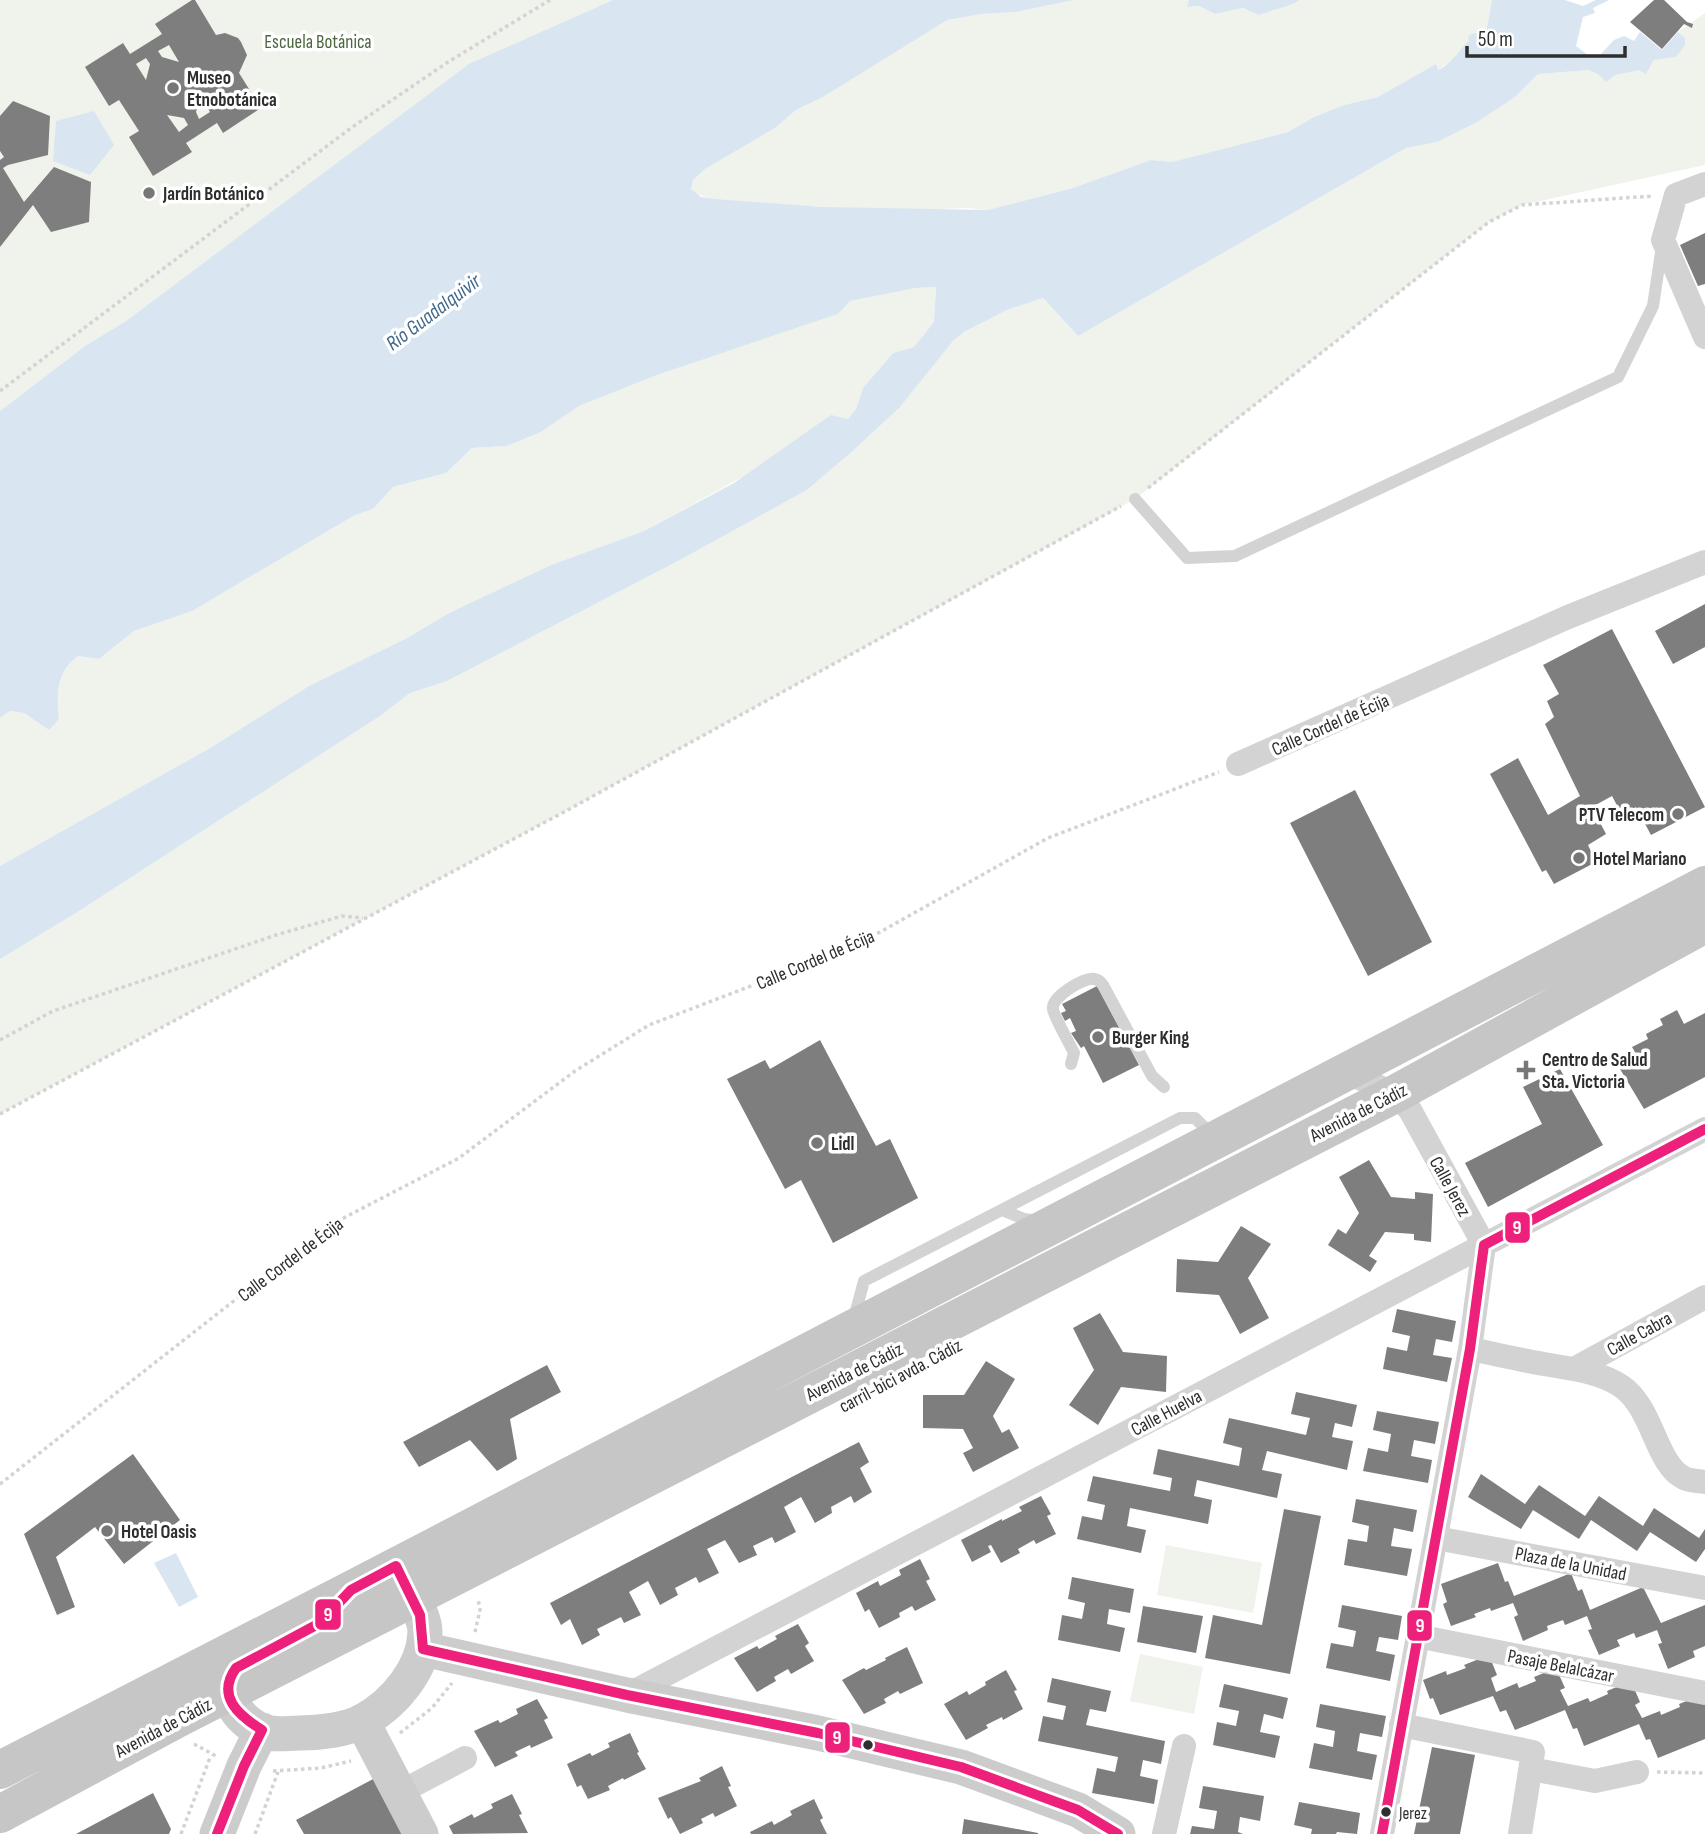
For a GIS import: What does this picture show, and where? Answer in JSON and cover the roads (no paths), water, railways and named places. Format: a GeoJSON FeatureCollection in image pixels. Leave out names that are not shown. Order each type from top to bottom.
{"type":"FeatureCollection","features":[{"type":"Feature","properties":{"kind":"main road","name":"Avenida de Cádiz"},"geometry":{"type":"LineString","coordinates":[[0,1814],[227,1693],[404,1582],[850,1330],[1705,885]]}},
{"type":"Feature","properties":{"kind":"main road","name":"Avenida de Cádiz"},"geometry":{"type":"LineString","coordinates":[[0,1770],[352,1590],[404,1582],[1395,1094],[1705,924]]}},
{"type":"Feature","properties":{"kind":"main road"},"geometry":{"type":"LineString","coordinates":[[227,1693],[227,1681],[236,1668],[320,1623],[352,1590]]}},
{"type":"Feature","properties":{"kind":"street"},"geometry":{"type":"LineString","coordinates":[[1705,184],[1676,195],[1663,240],[1705,337]]}},
{"type":"Feature","properties":{"kind":"street","name":"Calle Cordel de Écija"},"geometry":{"type":"LineString","coordinates":[[1238,764],[1568,617],[1705,562]]}},
{"type":"Feature","properties":{"kind":"street","name":"Calle Jerez"},"geometry":{"type":"LineString","coordinates":[[1346,1072],[1395,1094],[1410,1110],[1484,1245]]}},
{"type":"Feature","properties":{"kind":"street","name":"Calle Huelva"},"geometry":{"type":"LineString","coordinates":[[627,1695],[1705,1129]]}},
{"type":"Feature","properties":{"kind":"street"},"geometry":{"type":"LineString","coordinates":[[1382,1834],[1470,1349],[1484,1245]]}},
{"type":"Feature","properties":{"kind":"street","name":"Calle Cabra"},"geometry":{"type":"LineString","coordinates":[[1574,1368],[1705,1297]]}},
{"type":"Feature","properties":{"kind":"street"},"geometry":{"type":"LineString","coordinates":[[1470,1349],[1595,1373],[1622,1387],[1634,1397],[1648,1419],[1672,1467],[1684,1478],[1705,1482]]}},
{"type":"Feature","properties":{"kind":"street","name":"Plaza de la Unidad"},"geometry":{"type":"LineString","coordinates":[[1436,1538],[1705,1588]]}},
{"type":"Feature","properties":{"kind":"street"},"geometry":{"type":"LineString","coordinates":[[369,1735],[391,1699],[411,1676],[423,1649],[425,1630],[404,1582]]}},
{"type":"Feature","properties":{"kind":"street","name":"Pasaje Belalcázar"},"geometry":{"type":"LineString","coordinates":[[1417,1636],[1705,1693]]}},
{"type":"Feature","properties":{"kind":"street"},"geometry":{"type":"LineString","coordinates":[[423,1649],[627,1695],[818,1733],[961,1767],[1078,1810],[1118,1834]]}},
{"type":"Feature","properties":{"kind":"street"},"geometry":{"type":"LineString","coordinates":[[227,1693],[242,1717],[262,1730],[275,1734],[307,1733],[344,1727],[369,1735],[421,1834]]}},
{"type":"Feature","properties":{"kind":"street"},"geometry":{"type":"LineString","coordinates":[[1401,1725],[1533,1752],[1520,1834]]}},
{"type":"Feature","properties":{"kind":"street"},"geometry":{"type":"LineString","coordinates":[[217,1834],[244,1766],[262,1730]]}},
{"type":"Feature","properties":{"kind":"street"},"geometry":{"type":"LineString","coordinates":[[1164,1834],[1184,1746]]}},
{"type":"Feature","properties":{"kind":"street"},"geometry":{"type":"LineString","coordinates":[[399,1793],[465,1758]]}},
{"type":"Feature","properties":{"kind":"street"},"geometry":{"type":"LineString","coordinates":[[1531,1769],[1595,1781],[1637,1772]]}},
{"type":"Feature","properties":{"kind":"lane"},"geometry":{"type":"LineString","coordinates":[[1135,499],[1187,558],[1235,556],[1618,377],[1653,306],[1663,240]]}},
{"type":"Feature","properties":{"kind":"lane"},"geometry":{"type":"LineString","coordinates":[[1071,1064],[1074,1053],[1053,1008],[1055,1000],[1061,993],[1090,978],[1098,979],[1152,1076],[1164,1087]]}},
{"type":"Feature","properties":{"kind":"lane"},"geometry":{"type":"LineString","coordinates":[[850,1330],[864,1281],[1180,1118],[1195,1118],[1218,1140]]}},
{"type":"Feature","properties":{"kind":"lane"},"geometry":{"type":"LineString","coordinates":[[1002,1210],[1024,1219],[1055,1223]]}},
{"type":"Feature","properties":{"kind":"water","name":"Río Guadalquivir"},"geometry":{"type":"Polygon","coordinates":[[[613,0],[1074,0],[1016,12],[947,20],[823,97],[796,110],[775,128],[705,169],[693,180],[691,189],[701,197],[714,199],[824,207],[988,210],[1073,188],[1151,160],[1172,162],[1288,132],[1314,117],[1344,105],[1378,97],[1436,64],[1438,70],[1443,67],[1469,40],[1468,36],[1487,28],[1492,0],[1565,0],[1583,6],[1596,0],[1609,0],[1593,8],[1595,13],[1583,17],[1576,46],[1589,56],[1600,55],[1614,40],[1624,36],[1634,41],[1640,32],[1662,50],[1678,32],[1685,38],[1685,45],[1676,57],[1654,60],[1646,74],[1639,70],[1615,75],[1606,82],[1589,70],[1538,74],[1515,97],[1477,122],[1437,142],[1406,148],[1078,336],[1043,298],[1007,310],[964,332],[953,341],[900,407],[807,490],[678,561],[447,681],[410,693],[380,716],[76,913],[0,959],[0,866],[210,748],[309,686],[407,638],[449,613],[551,565],[644,531],[734,483],[831,415],[848,419],[856,409],[863,388],[893,353],[914,347],[934,322],[936,287],[916,288],[850,301],[838,314],[657,375],[579,406],[541,432],[507,446],[472,448],[446,473],[393,487],[373,509],[355,515],[192,611],[134,631],[99,659],[78,656],[62,676],[58,692],[59,719],[49,730],[24,713],[10,711],[0,718],[0,411],[85,346],[126,321],[469,64],[613,0]]]}},
{"type":"Feature","properties":{"kind":"water"},"geometry":{"type":"Polygon","coordinates":[[[1189,0],[1300,0],[1259,15],[1243,8],[1215,14],[1199,6],[1187,7],[1189,0]]]}},
{"type":"Feature","properties":{"kind":"water"},"geometry":{"type":"Polygon","coordinates":[[[94,111],[114,145],[90,175],[53,161],[56,121],[94,111]]]}},
{"type":"Feature","properties":{"kind":"water"},"geometry":{"type":"Polygon","coordinates":[[[176,1553],[198,1597],[179,1607],[154,1563],[176,1553]]]}},
{"type":"Feature","properties":{"kind":"place","name":"Museo Etnobotánica"},"geometry":{"type":"Point","coordinates":[173,88]}},
{"type":"Feature","properties":{"kind":"place","name":"Jardín Botánico"},"geometry":{"type":"Point","coordinates":[149,193]}},
{"type":"Feature","properties":{"kind":"place","name":"PTV Telecom"},"geometry":{"type":"Point","coordinates":[1678,814]}},
{"type":"Feature","properties":{"kind":"place","name":"Hotel Mariano"},"geometry":{"type":"Point","coordinates":[1579,858]}},
{"type":"Feature","properties":{"kind":"place","name":"Burger King"},"geometry":{"type":"Point","coordinates":[1098,1037]}},
{"type":"Feature","properties":{"kind":"place","name":"Centro de Salud Sta. Victoria"},"geometry":{"type":"Point","coordinates":[1526,1070]}},
{"type":"Feature","properties":{"kind":"place","name":"Lidl"},"geometry":{"type":"Point","coordinates":[817,1143]}},
{"type":"Feature","properties":{"kind":"place","name":"Hotel Oasis"},"geometry":{"type":"Point","coordinates":[107,1531]}},
{"type":"Feature","properties":{"kind":"place","name":"Jerez"},"geometry":{"type":"Point","coordinates":[1386,1812]}},
{"type":"Feature","properties":{"kind":"park label","name":"Escuela Botánica"},"geometry":{"type":"Point","coordinates":[318,41]}}]}
